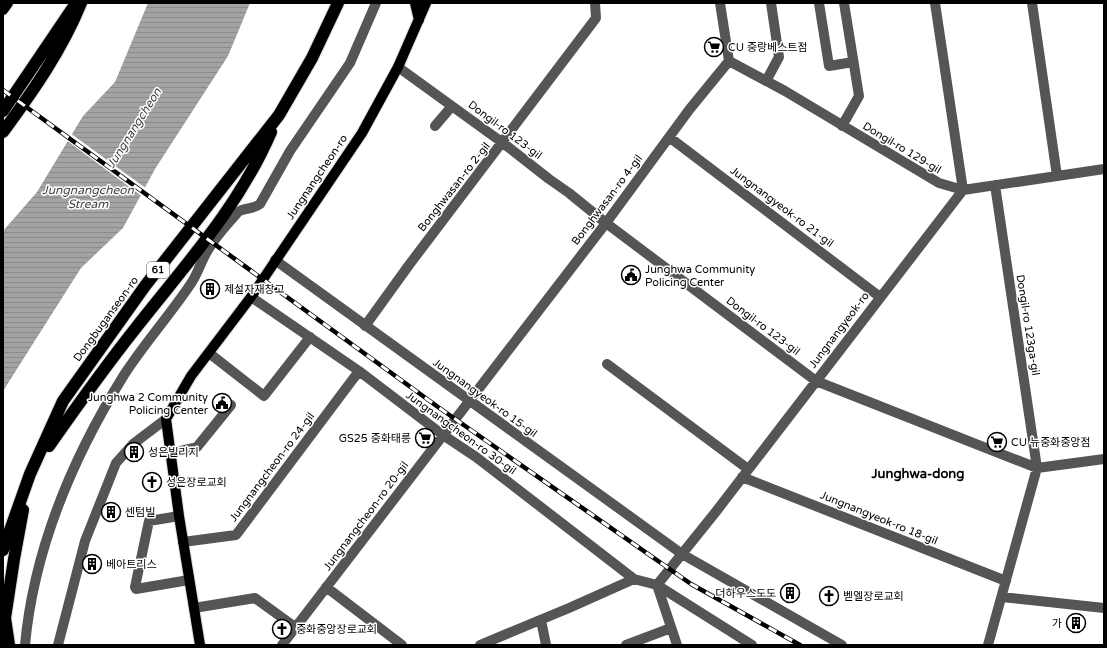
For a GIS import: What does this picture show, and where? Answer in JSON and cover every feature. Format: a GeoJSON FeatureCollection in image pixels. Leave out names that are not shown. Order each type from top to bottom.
{"type":"FeatureCollection","features":[{"type":"Feature","properties":{"kind":"highway"},"geometry":{"type":"LineString","coordinates":[[3,111],[75,3]]}},
{"type":"Feature","properties":{"kind":"highway"},"geometry":{"type":"LineString","coordinates":[[3,132],[55,55],[72,25],[81,3]]}},
{"type":"Feature","properties":{"kind":"highway","name":"Dongbuganseon-ro"},"geometry":{"type":"LineString","coordinates":[[30,474],[82,398],[135,329],[201,248],[238,197],[259,161],[279,115],[312,58],[338,3]]}},
{"type":"Feature","properties":{"kind":"highway","name":"Dongbuganseon-ro"},"geometry":{"type":"LineString","coordinates":[[3,550],[30,474],[68,395],[146,286],[279,115]]}},
{"type":"Feature","properties":{"kind":"highway"},"geometry":{"type":"LineString","coordinates":[[9,645],[6,618],[14,559],[30,474]]}},
{"type":"Feature","properties":{"kind":"main road"},"geometry":{"type":"LineString","coordinates":[[3,10],[8,3]]}},
{"type":"Feature","properties":{"kind":"main road"},"geometry":{"type":"LineString","coordinates":[[416,3],[419,20]]}},
{"type":"Feature","properties":{"kind":"main road","name":"Jungnangcheon-ro"},"geometry":{"type":"LineString","coordinates":[[166,419],[191,376],[250,297],[362,133],[398,67],[426,3]]}},
{"type":"Feature","properties":{"kind":"main road"},"geometry":{"type":"LineString","coordinates":[[166,419],[179,516],[200,645]]}},
{"type":"Feature","properties":{"kind":"street"},"geometry":{"type":"LineString","coordinates":[[25,645],[33,593],[46,539],[69,478],[113,394],[129,369],[191,284],[210,247],[238,212],[255,208],[260,204],[290,151],[350,63],[376,3]]}},
{"type":"Feature","properties":{"kind":"street","name":"Bonghwasan-ro 2-gil"},"geometry":{"type":"LineString","coordinates":[[366,326],[413,259],[503,143],[596,18],[595,3]]}},
{"type":"Feature","properties":{"kind":"street"},"geometry":{"type":"LineString","coordinates":[[720,3],[729,61]]}},
{"type":"Feature","properties":{"kind":"street"},"geometry":{"type":"LineString","coordinates":[[766,81],[779,57],[771,3]]}},
{"type":"Feature","properties":{"kind":"street"},"geometry":{"type":"LineString","coordinates":[[819,3],[829,66],[853,62]]}},
{"type":"Feature","properties":{"kind":"street"},"geometry":{"type":"LineString","coordinates":[[842,126],[858,96],[844,3]]}},
{"type":"Feature","properties":{"kind":"street"},"geometry":{"type":"LineString","coordinates":[[935,3],[963,190]]}},
{"type":"Feature","properties":{"kind":"street"},"geometry":{"type":"LineString","coordinates":[[1032,3],[1057,176]]}},
{"type":"Feature","properties":{"kind":"street","name":"Dongil-ro 129-gil"},"geometry":{"type":"LineString","coordinates":[[729,61],[766,81],[939,183],[963,190],[1104,169]]}},
{"type":"Feature","properties":{"kind":"street","name":"Bonghwasan-ro 4-gil"},"geometry":{"type":"LineString","coordinates":[[469,401],[606,223],[669,137],[729,61]]}},
{"type":"Feature","properties":{"kind":"street","name":"Dongil-ro 123-gil"},"geometry":{"type":"LineString","coordinates":[[398,67],[503,143],[548,179],[569,193],[606,223],[816,381],[1037,468],[1104,459]]}},
{"type":"Feature","properties":{"kind":"street","name":"Dongil-ro 123-gil"},"geometry":{"type":"LineString","coordinates":[[435,126],[452,106]]}},
{"type":"Feature","properties":{"kind":"street","name":"Jungnangyeok-ro 21-gil"},"geometry":{"type":"LineString","coordinates":[[669,137],[880,297]]}},
{"type":"Feature","properties":{"kind":"street","name":"Dongil-ro 123ga-gil"},"geometry":{"type":"LineString","coordinates":[[995,185],[1037,468]]}},
{"type":"Feature","properties":{"kind":"street","name":"Jungnangyeok-ro"},"geometry":{"type":"LineString","coordinates":[[658,585],[963,190]]}},
{"type":"Feature","properties":{"kind":"street","name":"Jungnangyeok-ro 15-gil"},"geometry":{"type":"LineString","coordinates":[[275,260],[682,554],[842,645]]}},
{"type":"Feature","properties":{"kind":"street","name":"Jungnangcheon-ro 30-gil"},"geometry":{"type":"LineString","coordinates":[[250,297],[359,371],[443,435],[476,457],[634,579],[658,585],[752,645]]}},
{"type":"Feature","properties":{"kind":"street"},"geometry":{"type":"LineString","coordinates":[[209,353],[264,396],[310,337]]}},
{"type":"Feature","properties":{"kind":"street","name":"Jungnangyeok-ro 18-gil"},"geometry":{"type":"LineString","coordinates":[[607,364],[745,473],[1006,581]]}},
{"type":"Feature","properties":{"kind":"street","name":"Jungnangcheon-ro 24-gil"},"geometry":{"type":"LineString","coordinates":[[183,542],[236,535],[359,371]]}},
{"type":"Feature","properties":{"kind":"street","name":"Jungnangcheon-ro 20-gil"},"geometry":{"type":"LineString","coordinates":[[282,645],[469,401]]}},
{"type":"Feature","properties":{"kind":"street"},"geometry":{"type":"LineString","coordinates":[[171,454],[197,447],[231,405]]}},
{"type":"Feature","properties":{"kind":"street"},"geometry":{"type":"LineString","coordinates":[[58,645],[85,541],[116,463],[133,444],[166,419]]}},
{"type":"Feature","properties":{"kind":"street"},"geometry":{"type":"LineString","coordinates":[[988,645],[1037,468]]}},
{"type":"Feature","properties":{"kind":"street"},"geometry":{"type":"LineString","coordinates":[[179,516],[149,521],[135,587],[136,589],[189,580]]}},
{"type":"Feature","properties":{"kind":"street"},"geometry":{"type":"LineString","coordinates":[[480,645],[634,579]]}},
{"type":"Feature","properties":{"kind":"street"},"geometry":{"type":"LineString","coordinates":[[658,585],[677,645]]}},
{"type":"Feature","properties":{"kind":"street"},"geometry":{"type":"LineString","coordinates":[[326,587],[402,645]]}},
{"type":"Feature","properties":{"kind":"street"},"geometry":{"type":"LineString","coordinates":[[1002,597],[1104,608]]}},
{"type":"Feature","properties":{"kind":"street"},"geometry":{"type":"LineString","coordinates":[[194,608],[255,598],[295,627]]}},
{"type":"Feature","properties":{"kind":"street"},"geometry":{"type":"LineString","coordinates":[[541,620],[546,645]]}},
{"type":"Feature","properties":{"kind":"street"},"geometry":{"type":"LineString","coordinates":[[626,645],[672,628]]}},
{"type":"Feature","properties":{"kind":"water","name":"Jungnangcheon Stream"},"geometry":{"type":"Polygon","coordinates":[[[148,3],[250,3],[228,56],[155,169],[123,228],[81,268],[3,391],[3,231],[37,192],[83,116],[115,82],[148,3]]]}},
{"type":"Feature","properties":{"kind":"pier"},"geometry":{"type":"Polygon","coordinates":[[[70,133],[147,189],[143,197],[66,140],[70,133]]]}},
{"type":"Feature","properties":{"kind":"railway"},"geometry":{"type":"LineString","coordinates":[[3,90],[438,407],[691,584],[800,645]]}},
{"type":"Feature","properties":{"kind":"place","name":"CU 중랑베스트점"},"geometry":{"type":"Point","coordinates":[714,47]}},
{"type":"Feature","properties":{"kind":"place","name":"Junghwa Community Policing Center"},"geometry":{"type":"Point","coordinates":[631,275]}},
{"type":"Feature","properties":{"kind":"place","name":"제설자재창고"},"geometry":{"type":"Point","coordinates":[210,289]}},
{"type":"Feature","properties":{"kind":"place","name":"Junghwa 2 Community Policing Center"},"geometry":{"type":"Point","coordinates":[222,403]}},
{"type":"Feature","properties":{"kind":"place","name":"GS25 중화태릉"},"geometry":{"type":"Point","coordinates":[425,438]}},
{"type":"Feature","properties":{"kind":"place","name":"CU 뉴중화중앙점"},"geometry":{"type":"Point","coordinates":[997,442]}},
{"type":"Feature","properties":{"kind":"place","name":"성은빌리지"},"geometry":{"type":"Point","coordinates":[134,452]}},
{"type":"Feature","properties":{"kind":"place","name":"성은장로교회"},"geometry":{"type":"Point","coordinates":[152,482]}},
{"type":"Feature","properties":{"kind":"place","name":"센텀빌"},"geometry":{"type":"Point","coordinates":[111,512]}},
{"type":"Feature","properties":{"kind":"place","name":"베아트리스"},"geometry":{"type":"Point","coordinates":[92,564]}},
{"type":"Feature","properties":{"kind":"place","name":"더하우스도도"},"geometry":{"type":"Point","coordinates":[790,593]}},
{"type":"Feature","properties":{"kind":"place","name":"벧엘장로교회"},"geometry":{"type":"Point","coordinates":[829,596]}},
{"type":"Feature","properties":{"kind":"place","name":"가"},"geometry":{"type":"Point","coordinates":[1076,623]}},
{"type":"Feature","properties":{"kind":"place","name":"중화중앙장로교회"},"geometry":{"type":"Point","coordinates":[282,629]}},
{"type":"Feature","properties":{"kind":"district","name":"Junghwa-dong"},"geometry":{"type":"Point","coordinates":[918,474]}},
{"type":"Feature","properties":{"kind":"water label","name":"Jungnangcheon"},"geometry":{"type":"Point","coordinates":[134,128]}}]}
